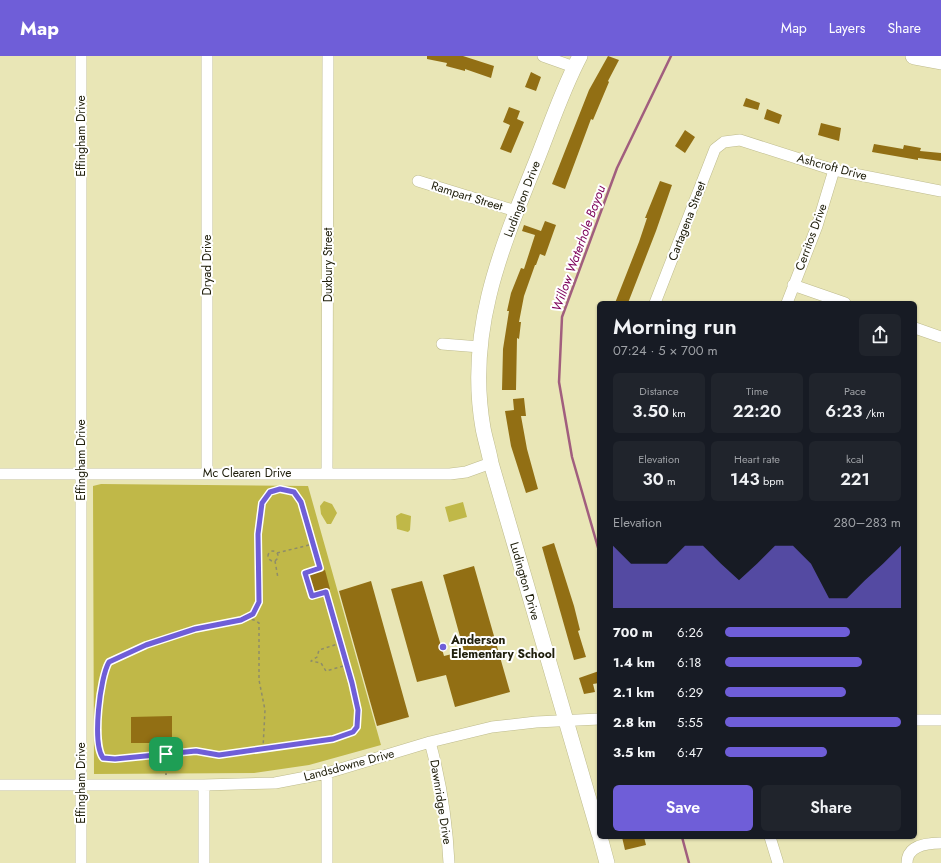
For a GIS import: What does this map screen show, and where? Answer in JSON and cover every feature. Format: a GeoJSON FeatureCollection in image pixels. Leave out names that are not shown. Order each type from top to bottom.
{"type":"FeatureCollection","features":[{"type":"Feature","properties":{"kind":"main road"},"geometry":{"type":"LineString","coordinates":[[914,56],[941,61]]}},
{"type":"Feature","properties":{"kind":"street","name":"Effingham Drive"},"geometry":{"type":"LineString","coordinates":[[81,56],[82,863]]}},
{"type":"Feature","properties":{"kind":"street","name":"Dryad Drive"},"geometry":{"type":"LineString","coordinates":[[206,56],[207,473]]}},
{"type":"Feature","properties":{"kind":"street","name":"Duxbury Street"},"geometry":{"type":"LineString","coordinates":[[327,473],[328,56]]}},
{"type":"Feature","properties":{"kind":"street"},"geometry":{"type":"LineString","coordinates":[[543,56],[577,61]]}},
{"type":"Feature","properties":{"kind":"street","name":"Ludington Drive"},"geometry":{"type":"LineString","coordinates":[[577,61],[516,211],[487,297],[480,347],[480,403],[483,428],[492,463],[597,827]]}},
{"type":"Feature","properties":{"kind":"street","name":"Ashcroft Drive"},"geometry":{"type":"LineString","coordinates":[[724,142],[740,140],[834,170],[941,191]]}},
{"type":"Feature","properties":{"kind":"street","name":"Cartagena Street"},"geometry":{"type":"LineString","coordinates":[[657,301],[715,149],[724,142]]}},
{"type":"Feature","properties":{"kind":"street","name":"Cerritos Drive"},"geometry":{"type":"LineString","coordinates":[[788,301],[817,226],[834,170]]}},
{"type":"Feature","properties":{"kind":"street","name":"Rampart Street"},"geometry":{"type":"LineString","coordinates":[[418,181],[516,211]]}},
{"type":"Feature","properties":{"kind":"street"},"geometry":{"type":"LineString","coordinates":[[793,285],[839,301]]}},
{"type":"Feature","properties":{"kind":"street"},"geometry":{"type":"LineString","coordinates":[[917,329],[941,337]]}},
{"type":"Feature","properties":{"kind":"street"},"geometry":{"type":"LineString","coordinates":[[442,344],[480,347]]}},
{"type":"Feature","properties":{"kind":"street","name":"Mc Clearen Drive"},"geometry":{"type":"LineString","coordinates":[[0,474],[450,474],[466,472],[492,463]]}},
{"type":"Feature","properties":{"kind":"street","name":"Landsdowne Drive"},"geometry":{"type":"LineString","coordinates":[[0,785],[204,786],[275,783],[327,773],[430,742],[492,727],[597,719]]}},
{"type":"Feature","properties":{"kind":"street"},"geometry":{"type":"LineString","coordinates":[[917,720],[941,720]]}},
{"type":"Feature","properties":{"kind":"street","name":"Dawnridge Drive"},"geometry":{"type":"LineString","coordinates":[[430,742],[440,782],[448,840],[449,863]]}},
{"type":"Feature","properties":{"kind":"street"},"geometry":{"type":"LineString","coordinates":[[327,773],[327,863]]}},
{"type":"Feature","properties":{"kind":"street"},"geometry":{"type":"LineString","coordinates":[[204,786],[204,863]]}},
{"type":"Feature","properties":{"kind":"street"},"geometry":{"type":"LineString","coordinates":[[601,839],[607,863]]}},
{"type":"Feature","properties":{"kind":"street"},"geometry":{"type":"LineString","coordinates":[[771,839],[778,863]]}},
{"type":"Feature","properties":{"kind":"street"},"geometry":{"type":"LineString","coordinates":[[907,863],[907,858],[914,848],[927,843],[941,843]]}},
{"type":"Feature","properties":{"kind":"path"},"geometry":{"type":"LineString","coordinates":[[286,489],[298,496],[320,568],[305,573],[312,596],[326,592],[341,643],[358,710],[357,727],[353,732],[333,739],[219,755],[196,751],[115,759],[103,758],[100,754],[98,706],[109,662],[146,645],[195,629],[246,618],[253,614],[259,602],[260,513],[262,503],[270,492],[286,489]]}},
{"type":"Feature","properties":{"kind":"path"},"geometry":{"type":"LineString","coordinates":[[275,561],[270,560],[268,556],[271,552],[277,553],[313,544]]}},
{"type":"Feature","properties":{"kind":"path"},"geometry":{"type":"LineString","coordinates":[[277,553],[278,558],[275,561],[278,578]]}},
{"type":"Feature","properties":{"kind":"path"},"geometry":{"type":"LineString","coordinates":[[246,618],[259,623],[259,680],[265,710],[263,748]]}},
{"type":"Feature","properties":{"kind":"path"},"geometry":{"type":"LineString","coordinates":[[341,643],[319,650],[317,657],[311,661],[321,663],[326,671],[347,665]]}},
{"type":"Feature","properties":{"kind":"path"},"geometry":{"type":"LineString","coordinates":[[166,743],[166,786]]}},
{"type":"Feature","properties":{"kind":"shaded area"},"geometry":{"type":"Polygon","coordinates":[[[101,484],[308,486],[381,745],[309,765],[254,773],[94,774],[93,486],[101,484]]]}},
{"type":"Feature","properties":{"kind":"shaded area"},"geometry":{"type":"Polygon","coordinates":[[[324,501],[332,504],[337,513],[331,524],[327,524],[321,514],[320,506],[324,501]]]}},
{"type":"Feature","properties":{"kind":"shaded area"},"geometry":{"type":"Polygon","coordinates":[[[463,502],[467,517],[449,522],[445,507],[463,502]]]}},
{"type":"Feature","properties":{"kind":"shaded area"},"geometry":{"type":"Polygon","coordinates":[[[401,513],[411,516],[410,530],[408,532],[397,529],[396,516],[401,513]]]}},
{"type":"Feature","properties":{"kind":"building"},"geometry":{"type":"Polygon","coordinates":[[[427,56],[463,56],[494,66],[491,78],[465,69],[465,71],[446,66],[447,63],[427,59],[427,56]]]}},
{"type":"Feature","properties":{"kind":"building"},"geometry":{"type":"Polygon","coordinates":[[[608,56],[619,60],[608,81],[609,82],[593,120],[591,119],[565,189],[552,184],[589,90],[608,56]]]}},
{"type":"Feature","properties":{"kind":"building"},"geometry":{"type":"Polygon","coordinates":[[[531,72],[541,77],[536,91],[525,87],[531,72]]]}},
{"type":"Feature","properties":{"kind":"building"},"geometry":{"type":"Polygon","coordinates":[[[746,98],[760,103],[758,110],[743,106],[746,98]]]}},
{"type":"Feature","properties":{"kind":"building"},"geometry":{"type":"Polygon","coordinates":[[[509,107],[520,111],[517,119],[524,122],[511,153],[500,149],[510,125],[503,122],[509,107]]]}},
{"type":"Feature","properties":{"kind":"building"},"geometry":{"type":"Polygon","coordinates":[[[767,109],[782,115],[779,124],[764,119],[767,109]]]}},
{"type":"Feature","properties":{"kind":"building"},"geometry":{"type":"Polygon","coordinates":[[[821,123],[841,128],[839,141],[818,135],[821,123]]]}},
{"type":"Feature","properties":{"kind":"building"},"geometry":{"type":"Polygon","coordinates":[[[685,130],[695,137],[685,153],[675,146],[685,130]]]}},
{"type":"Feature","properties":{"kind":"building"},"geometry":{"type":"Polygon","coordinates":[[[874,144],[903,149],[904,145],[921,148],[920,151],[941,153],[941,161],[918,158],[918,160],[872,152],[874,144]]]}},
{"type":"Feature","properties":{"kind":"building"},"geometry":{"type":"Polygon","coordinates":[[[660,181],[672,185],[629,301],[616,301],[639,242],[647,218],[645,218],[660,181]]]}},
{"type":"Feature","properties":{"kind":"building"},"geometry":{"type":"Polygon","coordinates":[[[545,221],[556,225],[545,256],[540,254],[535,265],[524,296],[519,322],[521,322],[519,339],[517,338],[516,390],[502,390],[503,349],[509,311],[507,311],[511,293],[521,268],[524,269],[535,235],[522,231],[524,225],[541,231],[545,221]]]}},
{"type":"Feature","properties":{"kind":"building"},"geometry":{"type":"Polygon","coordinates":[[[524,398],[526,416],[521,416],[527,449],[538,489],[526,493],[511,446],[505,411],[514,410],[513,399],[524,398]]]}},
{"type":"Feature","properties":{"kind":"building"},"geometry":{"type":"Polygon","coordinates":[[[554,543],[574,606],[580,630],[578,631],[586,657],[574,660],[542,547],[554,543]]]}},
{"type":"Feature","properties":{"kind":"building"},"geometry":{"type":"Polygon","coordinates":[[[474,566],[510,692],[455,707],[446,675],[417,682],[391,589],[422,581],[444,656],[464,651],[443,575],[474,566]]]}},
{"type":"Feature","properties":{"kind":"building"},"geometry":{"type":"Polygon","coordinates":[[[325,570],[330,589],[311,595],[305,576],[325,570]]]}},
{"type":"Feature","properties":{"kind":"building"},"geometry":{"type":"Polygon","coordinates":[[[371,581],[409,717],[377,726],[339,591],[371,581]]]}},
{"type":"Feature","properties":{"kind":"building"},"geometry":{"type":"Polygon","coordinates":[[[597,672],[597,683],[593,684],[595,692],[584,694],[579,678],[597,672]]]}},
{"type":"Feature","properties":{"kind":"building"},"geometry":{"type":"Polygon","coordinates":[[[172,716],[172,743],[131,743],[131,717],[172,716]]]}},
{"type":"Feature","properties":{"kind":"building"},"geometry":{"type":"Polygon","coordinates":[[[622,839],[644,839],[646,845],[625,850],[622,839]]]}},
{"type":"Feature","properties":{"kind":"waterway","name":"Willow Waterhole Bayou"},"geometry":{"type":"LineString","coordinates":[[597,544],[572,457],[559,382],[562,317],[617,168],[671,56]]}},
{"type":"Feature","properties":{"kind":"waterway","name":"Willow Waterhole Bayou"},"geometry":{"type":"LineString","coordinates":[[683,839],[689,863]]}},
{"type":"Feature","properties":{"kind":"place","name":"Anderson Elementary School"},"geometry":{"type":"Point","coordinates":[443,647]}},
{"type":"Feature","properties":{"kind":"route"},"geometry":{"type":"LineString","coordinates":[[286,489],[294,492],[301,502],[320,568],[305,573],[312,596],[326,592],[352,683],[358,710],[357,727],[347,736],[333,739],[219,755],[196,751],[166,754],[115,759],[103,758],[100,754],[98,706],[107,666],[112,659],[146,645],[195,629],[241,620],[253,614],[258,608],[259,602],[258,534],[262,503],[270,492],[286,489]]}}]}
